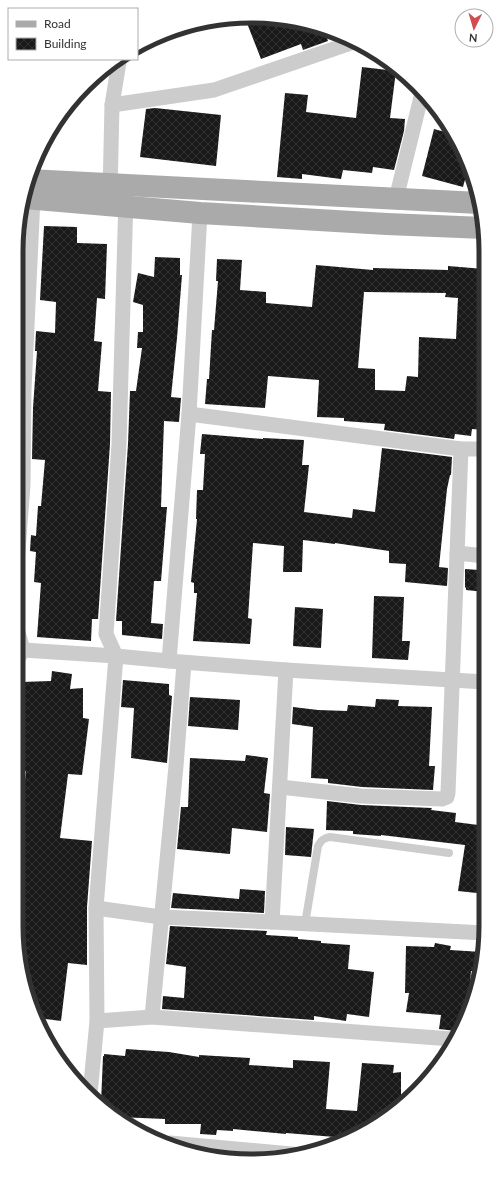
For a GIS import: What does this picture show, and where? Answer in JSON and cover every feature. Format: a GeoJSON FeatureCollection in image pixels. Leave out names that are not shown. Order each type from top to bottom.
{"type":"FeatureCollection","features":[{"type":"Feature","properties":{"kind":"main road"},"geometry":{"type":"LineString","coordinates":[[31,192],[118,195],[396,199],[474,203]]}},
{"type":"Feature","properties":{"kind":"main road"},"geometry":{"type":"LineString","coordinates":[[118,195],[200,213],[478,228]]}},
{"type":"Feature","properties":{"kind":"street"},"geometry":{"type":"LineString","coordinates":[[112,105],[214,90],[347,44]]}},
{"type":"Feature","properties":{"kind":"street"},"geometry":{"type":"LineString","coordinates":[[91,1088],[97,1021],[96,908],[116,656],[106,634],[118,444],[123,325],[118,195],[112,105],[118,65]]}},
{"type":"Feature","properties":{"kind":"street"},"geometry":{"type":"LineString","coordinates":[[396,199],[420,99]]}},
{"type":"Feature","properties":{"kind":"street"},"geometry":{"type":"LineString","coordinates":[[23,485],[28,204]]}},
{"type":"Feature","properties":{"kind":"street"},"geometry":{"type":"LineString","coordinates":[[152,1017],[176,766],[176,662],[200,213]]}},
{"type":"Feature","properties":{"kind":"street"},"geometry":{"type":"LineString","coordinates":[[189,414],[462,449],[479,449]]}},
{"type":"Feature","properties":{"kind":"street"},"geometry":{"type":"LineString","coordinates":[[280,786],[361,796],[445,799],[448,793],[462,449]]}},
{"type":"Feature","properties":{"kind":"street"},"geometry":{"type":"LineString","coordinates":[[457,553],[479,555]]}},
{"type":"Feature","properties":{"kind":"street"},"geometry":{"type":"LineString","coordinates":[[23,656],[116,656],[286,670],[479,682]]}},
{"type":"Feature","properties":{"kind":"street"},"geometry":{"type":"LineString","coordinates":[[272,922],[286,670]]}},
{"type":"Feature","properties":{"kind":"street"},"geometry":{"type":"LineString","coordinates":[[96,908],[161,917],[479,933]]}},
{"type":"Feature","properties":{"kind":"street"},"geometry":{"type":"LineString","coordinates":[[97,1021],[152,1017],[449,1039]]}},
{"type":"Feature","properties":{"kind":"street"},"geometry":{"type":"LineString","coordinates":[[187,1145],[276,1153]]}},
{"type":"Feature","properties":{"kind":"lane"},"geometry":{"type":"LineString","coordinates":[[306,924],[318,846],[320,841],[324,838],[330,837],[449,853]]}},
{"type":"Feature","properties":{"kind":"building"},"geometry":{"type":"Polygon","coordinates":[[[247,23],[266,23],[295,27],[326,36],[328,41],[303,50],[301,44],[261,59],[247,23]]]}},
{"type":"Feature","properties":{"kind":"building"},"geometry":{"type":"Polygon","coordinates":[[[362,67],[390,70],[395,75],[390,118],[405,119],[404,131],[394,170],[373,167],[372,173],[343,170],[341,179],[302,174],[302,179],[277,177],[285,93],[308,95],[306,112],[356,118],[362,67]]]}},
{"type":"Feature","properties":{"kind":"building"},"geometry":{"type":"Polygon","coordinates":[[[155,108],[221,115],[216,166],[140,157],[146,109],[155,108]]]}},
{"type":"Feature","properties":{"kind":"building"},"geometry":{"type":"Polygon","coordinates":[[[434,129],[445,132],[462,164],[466,176],[463,187],[422,176],[434,129]]]}},
{"type":"Feature","properties":{"kind":"building"},"geometry":{"type":"Polygon","coordinates":[[[44,226],[77,227],[77,243],[107,244],[105,299],[97,298],[94,341],[102,342],[98,391],[111,392],[110,444],[98,619],[92,619],[91,641],[37,637],[41,583],[34,582],[36,552],[30,551],[31,535],[36,536],[38,506],[41,506],[45,460],[32,459],[33,408],[37,351],[35,351],[36,331],[55,333],[56,302],[40,300],[44,226]]]}},
{"type":"Feature","properties":{"kind":"building"},"geometry":{"type":"Polygon","coordinates":[[[155,257],[180,258],[180,275],[182,275],[171,397],[181,398],[179,422],[164,421],[161,507],[167,507],[161,581],[154,581],[151,623],[163,624],[162,639],[122,635],[122,621],[116,621],[128,444],[130,391],[136,391],[142,348],[137,348],[138,332],[143,332],[143,305],[133,302],[138,273],[154,277],[155,257]]]}},
{"type":"Feature","properties":{"kind":"building"},"geometry":{"type":"Polygon","coordinates":[[[217,259],[242,260],[240,290],[266,292],[266,303],[312,307],[316,265],[373,270],[373,268],[448,270],[448,266],[479,269],[479,430],[472,429],[471,436],[455,434],[454,439],[384,430],[385,424],[344,421],[344,418],[317,417],[319,380],[268,376],[265,408],[205,404],[207,379],[209,379],[212,330],[214,330],[218,281],[216,281],[217,259]],[[364,292],[358,368],[375,369],[375,390],[405,391],[407,376],[418,377],[419,337],[456,339],[458,298],[445,297],[446,293],[364,292]]]}},
{"type":"Feature","properties":{"kind":"building"},"geometry":{"type":"Polygon","coordinates":[[[202,434],[263,439],[304,440],[302,465],[309,465],[304,512],[352,518],[353,509],[375,512],[382,448],[452,457],[451,475],[447,489],[439,567],[448,568],[447,586],[405,582],[406,564],[389,563],[389,551],[303,540],[302,572],[283,572],[284,546],[253,543],[248,618],[252,619],[250,644],[193,641],[197,593],[194,593],[194,583],[191,582],[197,519],[197,490],[203,490],[205,454],[200,454],[202,434]]]}},
{"type":"Feature","properties":{"kind":"building"},"geometry":{"type":"Polygon","coordinates":[[[465,569],[479,570],[479,591],[466,590],[465,569]]]}},
{"type":"Feature","properties":{"kind":"building"},"geometry":{"type":"Polygon","coordinates":[[[374,596],[404,597],[402,641],[410,641],[408,660],[372,658],[374,596]]]}},
{"type":"Feature","properties":{"kind":"building"},"geometry":{"type":"Polygon","coordinates":[[[295,607],[323,609],[321,648],[293,646],[295,607]]]}},
{"type":"Feature","properties":{"kind":"building"},"geometry":{"type":"Polygon","coordinates":[[[52,671],[72,674],[70,689],[83,688],[83,718],[89,719],[82,775],[68,774],[60,838],[92,841],[87,907],[87,965],[68,963],[61,1021],[43,1019],[40,1013],[27,970],[23,941],[23,800],[26,771],[24,771],[25,703],[23,704],[23,682],[51,681],[52,671]]]}},
{"type":"Feature","properties":{"kind":"building"},"geometry":{"type":"Polygon","coordinates":[[[123,680],[169,684],[169,695],[172,696],[167,763],[131,758],[134,708],[121,707],[123,680]]]}},
{"type":"Feature","properties":{"kind":"building"},"geometry":{"type":"Polygon","coordinates":[[[190,697],[240,700],[238,730],[188,726],[190,697]]]}},
{"type":"Feature","properties":{"kind":"building"},"geometry":{"type":"Polygon","coordinates":[[[376,699],[399,700],[398,706],[432,707],[429,766],[435,766],[433,790],[362,787],[328,783],[328,779],[311,778],[313,727],[292,724],[293,707],[347,711],[348,705],[375,707],[376,699]]]}},
{"type":"Feature","properties":{"kind":"building"},"geometry":{"type":"Polygon","coordinates":[[[246,755],[268,758],[264,793],[270,794],[267,832],[232,828],[230,854],[177,849],[181,807],[188,807],[190,758],[245,761],[246,755]]]}},
{"type":"Feature","properties":{"kind":"building"},"geometry":{"type":"Polygon","coordinates":[[[327,801],[361,805],[432,808],[431,810],[456,813],[455,822],[479,825],[479,893],[458,891],[465,845],[381,835],[353,834],[353,831],[326,830],[327,801]]]}},
{"type":"Feature","properties":{"kind":"building"},"geometry":{"type":"Polygon","coordinates":[[[286,827],[314,829],[311,857],[285,855],[286,827]]]}},
{"type":"Feature","properties":{"kind":"building"},"geometry":{"type":"Polygon","coordinates":[[[240,889],[265,891],[264,913],[171,908],[173,893],[239,899],[240,889]]]}},
{"type":"Feature","properties":{"kind":"building"},"geometry":{"type":"Polygon","coordinates":[[[170,926],[267,931],[266,935],[298,937],[298,939],[321,941],[321,943],[350,945],[348,969],[374,972],[369,1017],[347,1014],[346,1021],[314,1016],[314,1020],[162,1009],[163,996],[184,998],[186,967],[166,964],[170,926]]]}},
{"type":"Feature","properties":{"kind":"building"},"geometry":{"type":"Polygon","coordinates":[[[435,943],[451,946],[450,950],[478,952],[475,972],[471,971],[470,990],[467,999],[453,1031],[439,1029],[441,1015],[406,1012],[409,993],[405,993],[406,946],[434,947],[435,943]]]}},
{"type":"Feature","properties":{"kind":"building"},"geometry":{"type":"Polygon","coordinates":[[[126,1049],[169,1052],[199,1057],[199,1055],[250,1058],[249,1065],[293,1068],[293,1060],[330,1062],[326,1109],[357,1111],[362,1063],[394,1065],[393,1073],[401,1072],[401,1097],[378,1116],[337,1137],[233,1129],[233,1131],[217,1130],[216,1135],[200,1134],[201,1124],[165,1124],[165,1119],[127,1117],[101,1097],[104,1054],[125,1056],[126,1049]]]}}]}
